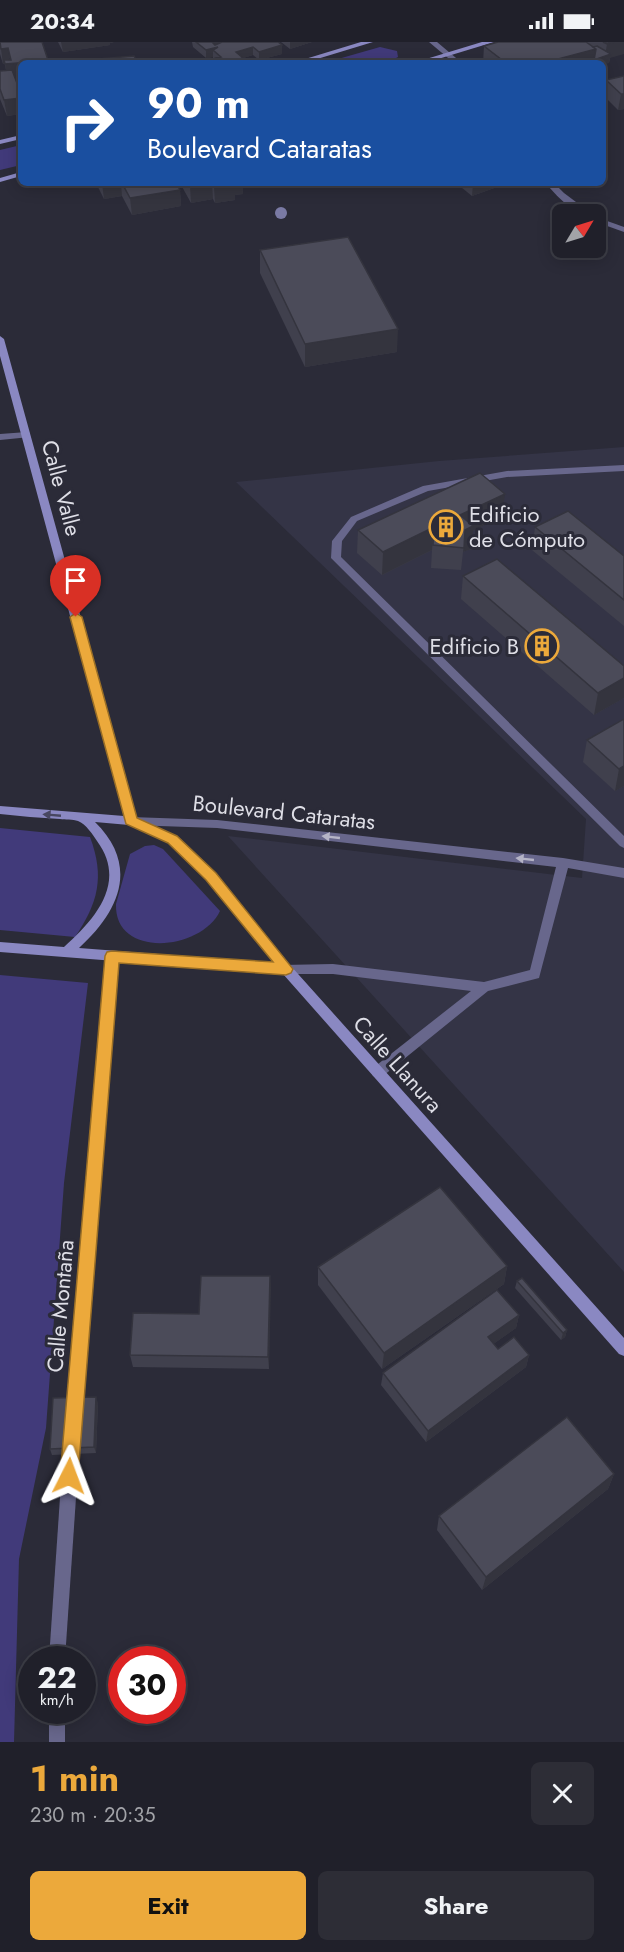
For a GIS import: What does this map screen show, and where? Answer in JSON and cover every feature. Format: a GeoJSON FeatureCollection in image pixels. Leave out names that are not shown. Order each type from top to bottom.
{"type":"FeatureCollection","features":[{"type":"Feature","properties":{"kind":"street"},"geometry":{"type":"LineString","coordinates":[[306,60],[369,42]]}},
{"type":"Feature","properties":{"kind":"street"},"geometry":{"type":"LineString","coordinates":[[433,42],[455,60]]}},
{"type":"Feature","properties":{"kind":"street"},"geometry":{"type":"LineString","coordinates":[[427,60],[490,42]]}},
{"type":"Feature","properties":{"kind":"street"},"geometry":{"type":"LineString","coordinates":[[0,142],[18,138]]}},
{"type":"Feature","properties":{"kind":"street"},"geometry":{"type":"LineString","coordinates":[[0,180],[18,175]]}},
{"type":"Feature","properties":{"kind":"street"},"geometry":{"type":"LineString","coordinates":[[553,186],[571,204]]}},
{"type":"Feature","properties":{"kind":"street"},"geometry":{"type":"LineString","coordinates":[[606,223],[624,230]]}},
{"type":"Feature","properties":{"kind":"street","name":"Calle Valle"},"geometry":{"type":"LineString","coordinates":[[0,339],[131,821]]}},
{"type":"Feature","properties":{"kind":"street"},"geometry":{"type":"LineString","coordinates":[[0,437],[27,435]]}},
{"type":"Feature","properties":{"kind":"street"},"geometry":{"type":"LineString","coordinates":[[624,468],[507,474],[426,488],[354,519],[337,541],[336,558],[624,843]]}},
{"type":"Feature","properties":{"kind":"street","name":"Boulevard Cataratas"},"geometry":{"type":"LineString","coordinates":[[0,810],[131,821],[217,824],[563,863],[624,873]]}},
{"type":"Feature","properties":{"kind":"street"},"geometry":{"type":"LineString","coordinates":[[65,953],[95,924],[107,908],[114,890],[113,857],[96,828],[82,817]]}},
{"type":"Feature","properties":{"kind":"street","name":"Calle Llanura"},"geometry":{"type":"LineString","coordinates":[[131,821],[172,840],[211,876],[286,969],[624,1348]]}},
{"type":"Feature","properties":{"kind":"street"},"geometry":{"type":"LineString","coordinates":[[0,947],[286,969],[333,969],[484,987],[535,974],[563,863]]}},
{"type":"Feature","properties":{"kind":"street","name":"Calle Montaña"},"geometry":{"type":"LineString","coordinates":[[58,1646],[72,1430],[112,956]]}},
{"type":"Feature","properties":{"kind":"street"},"geometry":{"type":"LineString","coordinates":[[378,1072],[484,987]]}},
{"type":"Feature","properties":{"kind":"street"},"geometry":{"type":"LineString","coordinates":[[57,1724],[57,1742]]}},
{"type":"Feature","properties":{"kind":"shaded area"},"geometry":{"type":"Polygon","coordinates":[[[380,47],[397,51],[398,57],[392,60],[334,60],[380,47]]]}},
{"type":"Feature","properties":{"kind":"shaded area"},"geometry":{"type":"Polygon","coordinates":[[[18,146],[18,166],[0,170],[0,150],[18,146]]]}},
{"type":"Feature","properties":{"kind":"shaded area"},"geometry":{"type":"Polygon","coordinates":[[[624,447],[624,1272],[228,836],[582,878],[586,819],[236,482],[439,461],[624,447]]]}},
{"type":"Feature","properties":{"kind":"shaded area"},"geometry":{"type":"Polygon","coordinates":[[[0,828],[90,837],[97,865],[97,889],[89,913],[75,937],[0,930],[0,828]]]}},
{"type":"Feature","properties":{"kind":"shaded area"},"geometry":{"type":"Polygon","coordinates":[[[154,845],[163,849],[220,911],[210,924],[195,935],[178,941],[160,943],[143,941],[129,934],[119,922],[116,904],[130,854],[145,846],[154,845]]]}},
{"type":"Feature","properties":{"kind":"shaded area"},"geometry":{"type":"Polygon","coordinates":[[[0,975],[88,983],[64,1183],[46,1428],[19,1559],[14,1742],[0,1742],[0,975]]]}},
{"type":"Feature","properties":{"kind":"building"},"geometry":{"type":"Polygon","coordinates":[[[0,42],[42,42],[48,60],[18,60],[18,63],[5,64],[4,60],[11,60],[8,48],[1,49],[0,42]]]}},
{"type":"Feature","properties":{"kind":"building"},"geometry":{"type":"Polygon","coordinates":[[[196,42],[212,42],[215,45],[222,42],[278,42],[282,45],[259,52],[253,47],[236,52],[243,58],[235,60],[216,58],[221,57],[213,50],[218,47],[206,50],[196,42]]]}},
{"type":"Feature","properties":{"kind":"building"},"geometry":{"type":"Polygon","coordinates":[[[498,42],[586,42],[596,49],[554,60],[502,60],[484,46],[498,42]]]}},
{"type":"Feature","properties":{"kind":"building"},"geometry":{"type":"Polygon","coordinates":[[[597,46],[611,54],[594,60],[596,49],[593,47],[597,46]]]}},
{"type":"Feature","properties":{"kind":"building"},"geometry":{"type":"Polygon","coordinates":[[[134,56],[136,60],[87,60],[134,56]]]}},
{"type":"Feature","properties":{"kind":"building"},"geometry":{"type":"Polygon","coordinates":[[[12,70],[18,83],[18,98],[4,100],[0,89],[0,71],[12,70]]]}},
{"type":"Feature","properties":{"kind":"building"},"geometry":{"type":"Polygon","coordinates":[[[624,76],[624,94],[621,94],[606,80],[624,76]]]}},
{"type":"Feature","properties":{"kind":"building"},"geometry":{"type":"Polygon","coordinates":[[[124,186],[178,186],[180,190],[130,198],[124,186]]]}},
{"type":"Feature","properties":{"kind":"building"},"geometry":{"type":"Polygon","coordinates":[[[348,237],[398,329],[305,344],[260,250],[348,237]]]}},
{"type":"Feature","properties":{"kind":"building"},"geometry":{"type":"Polygon","coordinates":[[[480,473],[505,494],[460,515],[473,526],[465,530],[464,548],[433,545],[434,527],[383,552],[358,530],[480,473]]]}},
{"type":"Feature","properties":{"kind":"building"},"geometry":{"type":"Polygon","coordinates":[[[568,511],[624,556],[624,600],[535,527],[568,511]]]}},
{"type":"Feature","properties":{"kind":"building"},"geometry":{"type":"Polygon","coordinates":[[[497,559],[624,666],[624,678],[598,693],[463,576],[497,559]]]}},
{"type":"Feature","properties":{"kind":"building"},"geometry":{"type":"Polygon","coordinates":[[[624,719],[624,766],[619,769],[587,740],[624,719]]]}},
{"type":"Feature","properties":{"kind":"building"},"geometry":{"type":"Polygon","coordinates":[[[440,1187],[507,1266],[384,1353],[318,1267],[440,1187]]]}},
{"type":"Feature","properties":{"kind":"building"},"geometry":{"type":"Polygon","coordinates":[[[201,1276],[270,1276],[268,1357],[130,1355],[133,1313],[199,1314],[201,1276]]]}},
{"type":"Feature","properties":{"kind":"building"},"geometry":{"type":"Polygon","coordinates":[[[522,1278],[567,1330],[563,1333],[517,1281],[522,1278]]]}},
{"type":"Feature","properties":{"kind":"building"},"geometry":{"type":"Polygon","coordinates":[[[497,1290],[519,1315],[488,1337],[498,1349],[514,1337],[529,1355],[428,1431],[383,1373],[497,1290]]]}},
{"type":"Feature","properties":{"kind":"building"},"geometry":{"type":"Polygon","coordinates":[[[96,1397],[94,1447],[50,1449],[53,1398],[96,1397]]]}},
{"type":"Feature","properties":{"kind":"building"},"geometry":{"type":"Polygon","coordinates":[[[567,1417],[614,1474],[486,1577],[439,1516],[567,1417]]]}},
{"type":"Feature","properties":{"kind":"place","name":"Edificio de Cómputo"},"geometry":{"type":"Point","coordinates":[446,527]}},
{"type":"Feature","properties":{"kind":"place","name":"Edificio B"},"geometry":{"type":"Point","coordinates":[542,646]}},
{"type":"Feature","properties":{"kind":"route"},"geometry":{"type":"LineString","coordinates":[[69,1476],[112,956],[286,969],[211,876],[172,840],[131,821],[76,617]]}}]}
